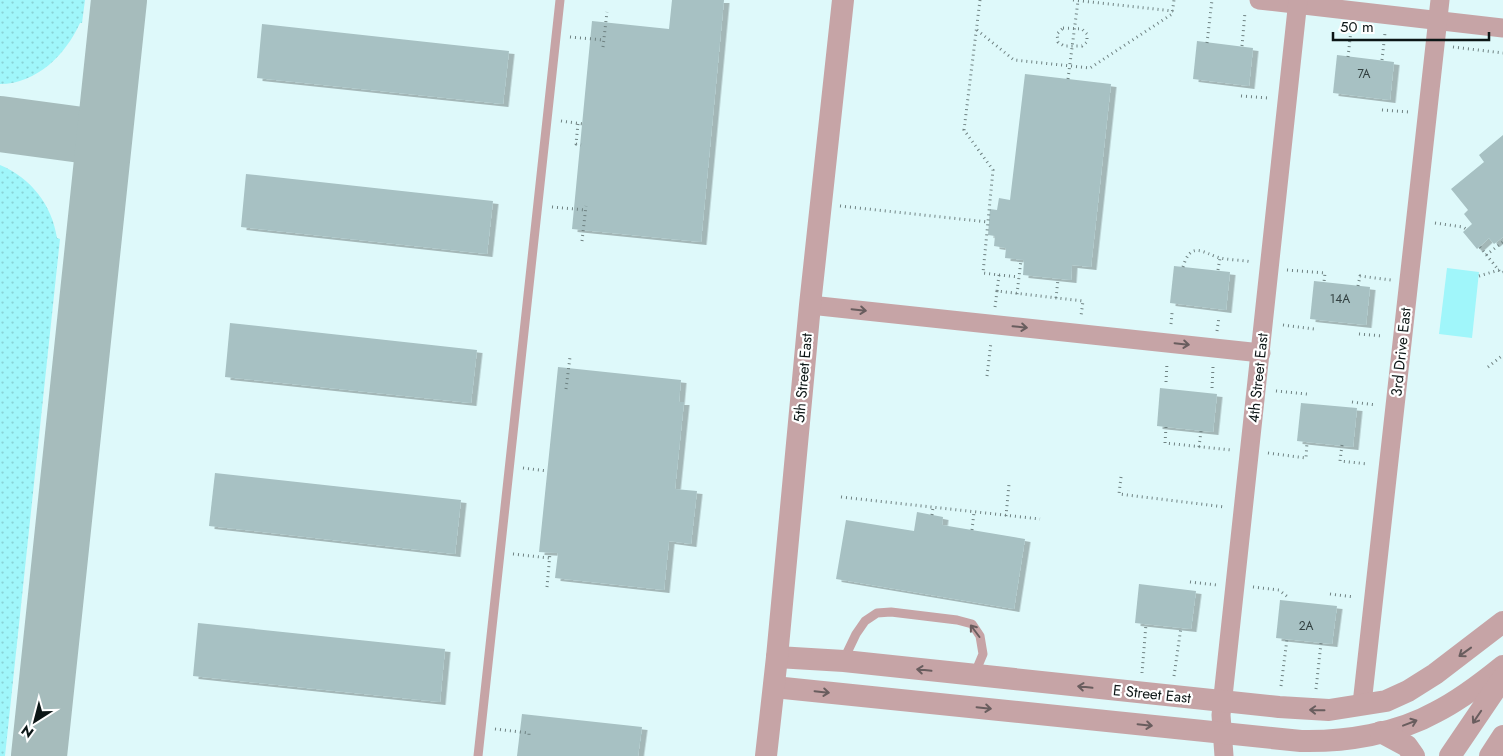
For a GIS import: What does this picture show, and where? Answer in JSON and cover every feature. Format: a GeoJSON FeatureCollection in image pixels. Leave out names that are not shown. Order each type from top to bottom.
{"type":"FeatureCollection","features":[{"type":"Feature","properties":{"kind":"street","name":"5th Street East"},"geometry":{"type":"LineString","coordinates":[[766,756],[810,305],[843,0]]}},
{"type":"Feature","properties":{"kind":"street","name":"3rd Drive East"},"geometry":{"type":"LineString","coordinates":[[1362,704],[1440,0]]}},
{"type":"Feature","properties":{"kind":"street"},"geometry":{"type":"LineString","coordinates":[[1252,5],[1298,2],[1503,28]]}},
{"type":"Feature","properties":{"kind":"street","name":"4th Street East"},"geometry":{"type":"LineString","coordinates":[[1224,756],[1222,733],[1223,701],[1298,2]]}},
{"type":"Feature","properties":{"kind":"street"},"geometry":{"type":"LineString","coordinates":[[810,305],[1261,353]]}},
{"type":"Feature","properties":{"kind":"street","name":"E Street East"},"geometry":{"type":"LineString","coordinates":[[777,656],[844,661],[1279,707],[1328,710],[1386,700],[1408,691],[1435,674],[1503,622]]}},
{"type":"Feature","properties":{"kind":"street","name":"E Street East"},"geometry":{"type":"LineString","coordinates":[[774,687],[1325,742],[1381,732],[1436,713],[1477,687],[1503,666]]}},
{"type":"Feature","properties":{"kind":"street"},"geometry":{"type":"LineString","coordinates":[[1450,756],[1503,678]]}},
{"type":"Feature","properties":{"kind":"street"},"geometry":{"type":"LineString","coordinates":[[1381,732],[1407,746],[1414,756]]}},
{"type":"Feature","properties":{"kind":"street"},"geometry":{"type":"LineString","coordinates":[[1490,756],[1503,736]]}},
{"type":"Feature","properties":{"kind":"lane"},"geometry":{"type":"LineString","coordinates":[[478,756],[560,0]]}},
{"type":"Feature","properties":{"kind":"lane"},"geometry":{"type":"LineString","coordinates":[[844,661],[856,634],[865,621],[877,613],[891,612],[957,620],[972,624],[980,636],[983,654],[974,676]]}},
{"type":"Feature","properties":{"kind":"path"},"geometry":{"type":"LineString","coordinates":[[980,0],[964,130],[993,170],[983,273],[1019,276]]}},
{"type":"Feature","properties":{"kind":"path"},"geometry":{"type":"LineString","coordinates":[[1073,0],[1173,11]]}},
{"type":"Feature","properties":{"kind":"path"},"geometry":{"type":"LineString","coordinates":[[1068,80],[1078,0]]}},
{"type":"Feature","properties":{"kind":"path"},"geometry":{"type":"LineString","coordinates":[[976,30],[1014,60],[1090,68],[1172,14],[1174,0]]}},
{"type":"Feature","properties":{"kind":"path"},"geometry":{"type":"LineString","coordinates":[[1207,43],[1212,0]]}},
{"type":"Feature","properties":{"kind":"path"},"geometry":{"type":"LineString","coordinates":[[1242,46],[1252,5]]}},
{"type":"Feature","properties":{"kind":"path"},"geometry":{"type":"LineString","coordinates":[[1348,57],[1353,10]]}},
{"type":"Feature","properties":{"kind":"path"},"geometry":{"type":"LineString","coordinates":[[603,47],[607,12]]}},
{"type":"Feature","properties":{"kind":"path"},"geometry":{"type":"LineString","coordinates":[[1382,60],[1387,14]]}},
{"type":"Feature","properties":{"kind":"path"},"geometry":{"type":"LineString","coordinates":[[1063,28],[1074,28],[1082,30],[1087,34],[1087,42],[1082,46],[1072,47],[1064,46],[1058,42],[1058,34],[1063,28]]}},
{"type":"Feature","properties":{"kind":"path"},"geometry":{"type":"LineString","coordinates":[[557,35],[604,40]]}},
{"type":"Feature","properties":{"kind":"path"},"geometry":{"type":"LineString","coordinates":[[1435,46],[1503,53]]}},
{"type":"Feature","properties":{"kind":"path"},"geometry":{"type":"LineString","coordinates":[[1242,96],[1288,100]]}},
{"type":"Feature","properties":{"kind":"path"},"geometry":{"type":"LineString","coordinates":[[1382,110],[1428,113]]}},
{"type":"Feature","properties":{"kind":"path"},"geometry":{"type":"LineString","coordinates":[[547,120],[580,124],[576,144],[580,145]]}},
{"type":"Feature","properties":{"kind":"path"},"geometry":{"type":"LineString","coordinates":[[821,204],[988,222]]}},
{"type":"Feature","properties":{"kind":"path"},"geometry":{"type":"LineString","coordinates":[[538,205],[586,208],[582,240]]}},
{"type":"Feature","properties":{"kind":"path"},"geometry":{"type":"LineString","coordinates":[[1416,221],[1463,226],[1466,229]]}},
{"type":"Feature","properties":{"kind":"path"},"geometry":{"type":"LineString","coordinates":[[1486,255],[1503,242]]}},
{"type":"Feature","properties":{"kind":"path"},"geometry":{"type":"LineString","coordinates":[[1480,247],[1498,270],[1501,273],[1503,272]]}},
{"type":"Feature","properties":{"kind":"path"},"geometry":{"type":"LineString","coordinates":[[1184,267],[1186,259],[1193,251],[1202,250],[1220,258],[1325,273],[1324,282]]}},
{"type":"Feature","properties":{"kind":"path"},"geometry":{"type":"LineString","coordinates":[[1218,270],[1220,258]]}},
{"type":"Feature","properties":{"kind":"path"},"geometry":{"type":"LineString","coordinates":[[1017,294],[1021,260]]}},
{"type":"Feature","properties":{"kind":"path"},"geometry":{"type":"LineString","coordinates":[[1479,276],[1498,270]]}},
{"type":"Feature","properties":{"kind":"path"},"geometry":{"type":"LineString","coordinates":[[997,291],[999,275]]}},
{"type":"Feature","properties":{"kind":"path"},"geometry":{"type":"LineString","coordinates":[[1358,286],[1360,276],[1409,282]]}},
{"type":"Feature","properties":{"kind":"path"},"geometry":{"type":"LineString","coordinates":[[1056,298],[1058,279]]}},
{"type":"Feature","properties":{"kind":"path"},"geometry":{"type":"LineString","coordinates":[[1264,323],[1314,329]]}},
{"type":"Feature","properties":{"kind":"path"},"geometry":{"type":"LineString","coordinates":[[987,376],[993,324]]}},
{"type":"Feature","properties":{"kind":"path"},"geometry":{"type":"LineString","coordinates":[[1488,367],[1503,355]]}},
{"type":"Feature","properties":{"kind":"path"},"geometry":{"type":"LineString","coordinates":[[566,389],[570,357]]}},
{"type":"Feature","properties":{"kind":"path"},"geometry":{"type":"LineString","coordinates":[[1257,389],[1307,394]]}},
{"type":"Feature","properties":{"kind":"path"},"geometry":{"type":"LineString","coordinates":[[1166,427],[1165,443],[1199,447],[1306,458],[1308,442]]}},
{"type":"Feature","properties":{"kind":"path"},"geometry":{"type":"LineString","coordinates":[[1199,447],[1201,431]]}},
{"type":"Feature","properties":{"kind":"path"},"geometry":{"type":"LineString","coordinates":[[1342,445],[1340,461],[1389,466]]}},
{"type":"Feature","properties":{"kind":"path"},"geometry":{"type":"LineString","coordinates":[[509,467],[547,471]]}},
{"type":"Feature","properties":{"kind":"path"},"geometry":{"type":"LineString","coordinates":[[1120,477],[1119,494],[1244,509]]}},
{"type":"Feature","properties":{"kind":"path"},"geometry":{"type":"LineString","coordinates":[[1006,516],[1009,484]]}},
{"type":"Feature","properties":{"kind":"path"},"geometry":{"type":"LineString","coordinates":[[841,497],[1040,519]]}},
{"type":"Feature","properties":{"kind":"path"},"geometry":{"type":"LineString","coordinates":[[932,515],[933,508]]}},
{"type":"Feature","properties":{"kind":"path"},"geometry":{"type":"LineString","coordinates":[[972,530],[974,512]]}},
{"type":"Feature","properties":{"kind":"path"},"geometry":{"type":"LineString","coordinates":[[500,553],[550,558]]}},
{"type":"Feature","properties":{"kind":"path"},"geometry":{"type":"LineString","coordinates":[[547,587],[550,553]]}},
{"type":"Feature","properties":{"kind":"path"},"geometry":{"type":"LineString","coordinates":[[1190,582],[1279,590],[1290,598]]}},
{"type":"Feature","properties":{"kind":"path"},"geometry":{"type":"LineString","coordinates":[[1140,692],[1146,624]]}},
{"type":"Feature","properties":{"kind":"path"},"geometry":{"type":"LineString","coordinates":[[1171,696],[1181,627]]}},
{"type":"Feature","properties":{"kind":"path"},"geometry":{"type":"LineString","coordinates":[[1279,707],[1287,639]]}},
{"type":"Feature","properties":{"kind":"path"},"geometry":{"type":"LineString","coordinates":[[1313,710],[1321,643]]}},
{"type":"Feature","properties":{"kind":"path"},"geometry":{"type":"LineString","coordinates":[[481,727],[529,733],[529,735]]}},
{"type":"Feature","properties":{"kind":"shaded area"},"geometry":{"type":"Polygon","coordinates":[[[0,0],[85,0],[82,23],[80,23],[67,46],[49,65],[26,79],[0,84],[0,0]]]}},
{"type":"Feature","properties":{"kind":"shaded area"},"geometry":{"type":"Polygon","coordinates":[[[0,165],[21,177],[38,194],[50,215],[57,238],[60,239],[5,756],[0,756],[0,165]]]}},
{"type":"Feature","properties":{"kind":"shaded area"},"geometry":{"type":"Polygon","coordinates":[[[1447,268],[1479,272],[1472,338],[1439,334],[1447,268]]]}},
{"type":"Feature","properties":{"kind":"building"},"geometry":{"type":"Polygon","coordinates":[[[672,0],[724,0],[701,242],[572,229],[592,21],[669,29],[672,0]]]}},
{"type":"Feature","properties":{"kind":"building"},"geometry":{"type":"Polygon","coordinates":[[[262,24],[509,51],[503,104],[257,78],[262,24]]]}},
{"type":"Feature","properties":{"kind":"building"},"geometry":{"type":"Polygon","coordinates":[[[1197,41],[1253,48],[1249,86],[1193,79],[1197,41]]]}},
{"type":"Feature","properties":{"kind":"building"},"geometry":{"type":"Polygon","coordinates":[[[1337,55],[1394,62],[1390,100],[1333,93],[1337,55]]]}},
{"type":"Feature","properties":{"kind":"building"},"geometry":{"type":"Polygon","coordinates":[[[1025,74],[1111,84],[1091,267],[1072,265],[1071,280],[1023,275],[1024,260],[1005,258],[1006,248],[994,246],[995,236],[988,235],[990,209],[997,210],[999,198],[1010,200],[1025,74]]]}},
{"type":"Feature","properties":{"kind":"building"},"geometry":{"type":"Polygon","coordinates":[[[1503,135],[1503,237],[1494,244],[1489,238],[1477,249],[1463,232],[1472,224],[1464,214],[1468,210],[1451,189],[1484,162],[1479,155],[1503,135]]]}},
{"type":"Feature","properties":{"kind":"building"},"geometry":{"type":"Polygon","coordinates":[[[246,174],[493,201],[487,254],[241,227],[246,174]]]}},
{"type":"Feature","properties":{"kind":"building"},"geometry":{"type":"Polygon","coordinates":[[[1174,266],[1230,272],[1226,310],[1170,303],[1174,266]]]}},
{"type":"Feature","properties":{"kind":"building"},"geometry":{"type":"Polygon","coordinates":[[[1314,281],[1370,287],[1366,325],[1310,319],[1314,281]]]}},
{"type":"Feature","properties":{"kind":"building"},"geometry":{"type":"Polygon","coordinates":[[[230,323],[477,350],[471,403],[225,377],[230,323]]]}},
{"type":"Feature","properties":{"kind":"building"},"geometry":{"type":"Polygon","coordinates":[[[558,367],[681,380],[679,402],[684,402],[675,489],[697,491],[691,544],[669,541],[664,590],[555,578],[558,553],[539,552],[558,367]]]}},
{"type":"Feature","properties":{"kind":"building"},"geometry":{"type":"Polygon","coordinates":[[[1160,388],[1217,394],[1213,432],[1157,426],[1160,388]]]}},
{"type":"Feature","properties":{"kind":"building"},"geometry":{"type":"Polygon","coordinates":[[[1301,403],[1357,408],[1353,447],[1297,441],[1301,403]]]}},
{"type":"Feature","properties":{"kind":"building"},"geometry":{"type":"Polygon","coordinates":[[[215,473],[461,500],[455,554],[209,526],[215,473]]]}},
{"type":"Feature","properties":{"kind":"building"},"geometry":{"type":"Polygon","coordinates":[[[917,512],[943,517],[942,525],[1025,539],[1014,609],[836,579],[846,520],[914,531],[917,512]]]}},
{"type":"Feature","properties":{"kind":"building"},"geometry":{"type":"Polygon","coordinates":[[[1139,584],[1196,591],[1191,629],[1135,623],[1139,584]]]}},
{"type":"Feature","properties":{"kind":"building"},"geometry":{"type":"Polygon","coordinates":[[[1280,600],[1337,606],[1332,644],[1276,638],[1280,600]]]}},
{"type":"Feature","properties":{"kind":"building"},"geometry":{"type":"Polygon","coordinates":[[[198,623],[445,649],[440,702],[193,676],[198,623]]]}},
{"type":"Feature","properties":{"kind":"building"},"geometry":{"type":"Polygon","coordinates":[[[522,714],[642,727],[638,756],[517,756],[522,714]]]}},
{"type":"Feature","properties":{"kind":"taxiway"},"geometry":{"type":"LineString","coordinates":[[39,756],[119,0]]}},
{"type":"Feature","properties":{"kind":"taxiway"},"geometry":{"type":"LineString","coordinates":[[0,124],[104,138]]}}]}
